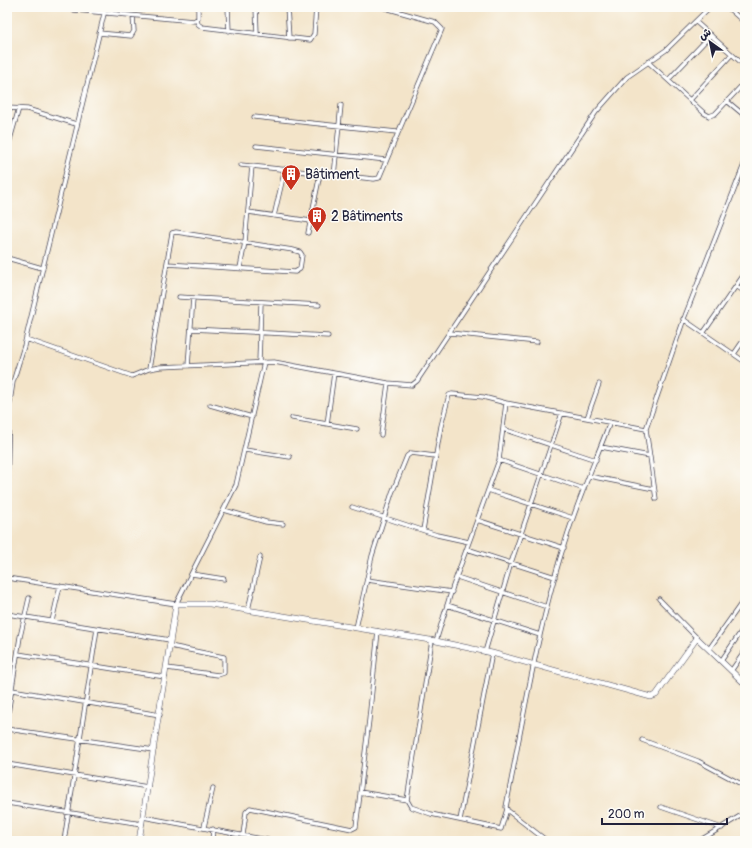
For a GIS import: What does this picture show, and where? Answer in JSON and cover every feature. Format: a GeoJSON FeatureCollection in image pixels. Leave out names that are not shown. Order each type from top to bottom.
{"type":"FeatureCollection","features":[{"type":"Feature","properties":{"kind":"street"},"geometry":{"type":"LineString","coordinates":[[71,7],[74,10],[104,14],[197,20]]}},
{"type":"Feature","properties":{"kind":"street"},"geometry":{"type":"LineString","coordinates":[[198,7],[197,20],[200,27],[307,40],[312,38],[316,7]]}},
{"type":"Feature","properties":{"kind":"street"},"geometry":{"type":"LineString","coordinates":[[228,7],[229,31]]}},
{"type":"Feature","properties":{"kind":"street"},"geometry":{"type":"LineString","coordinates":[[256,7],[257,34]]}},
{"type":"Feature","properties":{"kind":"street"},"geometry":{"type":"LineString","coordinates":[[287,7],[289,38]]}},
{"type":"Feature","properties":{"kind":"street"},"geometry":{"type":"LineString","coordinates":[[241,165],[334,176],[377,179],[442,29],[438,24],[382,7]]}},
{"type":"Feature","properties":{"kind":"street"},"geometry":{"type":"LineString","coordinates":[[26,339],[132,376],[149,369],[264,362],[388,383],[409,386],[415,384],[596,112],[618,85],[666,50],[710,7]]}},
{"type":"Feature","properties":{"kind":"street"},"geometry":{"type":"LineString","coordinates":[[728,7],[745,23]]}},
{"type":"Feature","properties":{"kind":"street"},"geometry":{"type":"LineString","coordinates":[[7,494],[8,422],[13,382],[26,339],[76,124],[104,14]]}},
{"type":"Feature","properties":{"kind":"street"},"geometry":{"type":"LineString","coordinates":[[99,33],[131,36],[134,32],[133,16]]}},
{"type":"Feature","properties":{"kind":"street"},"geometry":{"type":"LineString","coordinates":[[696,22],[745,66]]}},
{"type":"Feature","properties":{"kind":"street"},"geometry":{"type":"LineString","coordinates":[[668,80],[711,35]]}},
{"type":"Feature","properties":{"kind":"street"},"geometry":{"type":"LineString","coordinates":[[690,100],[732,54]]}},
{"type":"Feature","properties":{"kind":"street"},"geometry":{"type":"LineString","coordinates":[[648,62],[709,116],[715,114],[745,82]]}},
{"type":"Feature","properties":{"kind":"street"},"geometry":{"type":"LineString","coordinates":[[727,101],[745,116]]}},
{"type":"Feature","properties":{"kind":"street"},"geometry":{"type":"LineString","coordinates":[[334,176],[341,105]]}},
{"type":"Feature","properties":{"kind":"street"},"geometry":{"type":"LineString","coordinates":[[7,108],[19,108],[76,124]]}},
{"type":"Feature","properties":{"kind":"street"},"geometry":{"type":"LineString","coordinates":[[7,150],[19,108]]}},
{"type":"Feature","properties":{"kind":"street"},"geometry":{"type":"LineString","coordinates":[[254,117],[397,132]]}},
{"type":"Feature","properties":{"kind":"street"},"geometry":{"type":"LineString","coordinates":[[256,146],[337,156],[386,160]]}},
{"type":"Feature","properties":{"kind":"street"},"geometry":{"type":"LineString","coordinates":[[656,499],[646,429],[683,319],[745,162]]}},
{"type":"Feature","properties":{"kind":"street"},"geometry":{"type":"LineString","coordinates":[[240,268],[245,242],[252,166]]}},
{"type":"Feature","properties":{"kind":"street"},"geometry":{"type":"LineString","coordinates":[[274,216],[285,169]]}},
{"type":"Feature","properties":{"kind":"street"},"geometry":{"type":"LineString","coordinates":[[308,233],[320,174]]}},
{"type":"Feature","properties":{"kind":"street"},"geometry":{"type":"LineString","coordinates":[[248,212],[311,221]]}},
{"type":"Feature","properties":{"kind":"street"},"geometry":{"type":"LineString","coordinates":[[149,369],[167,264],[170,236],[174,232],[245,242],[300,252],[302,256],[300,269],[296,272],[167,264]]}},
{"type":"Feature","properties":{"kind":"street"},"geometry":{"type":"LineString","coordinates":[[7,258],[42,268]]}},
{"type":"Feature","properties":{"kind":"street"},"geometry":{"type":"LineString","coordinates":[[704,332],[745,273]]}},
{"type":"Feature","properties":{"kind":"street"},"geometry":{"type":"LineString","coordinates":[[736,286],[745,292]]}},
{"type":"Feature","properties":{"kind":"street"},"geometry":{"type":"LineString","coordinates":[[178,297],[261,303],[319,305]]}},
{"type":"Feature","properties":{"kind":"street"},"geometry":{"type":"LineString","coordinates":[[188,366],[193,298]]}},
{"type":"Feature","properties":{"kind":"street"},"geometry":{"type":"LineString","coordinates":[[259,362],[261,303]]}},
{"type":"Feature","properties":{"kind":"street"},"geometry":{"type":"LineString","coordinates":[[683,319],[704,332],[745,362]]}},
{"type":"Feature","properties":{"kind":"street"},"geometry":{"type":"LineString","coordinates":[[191,329],[328,336]]}},
{"type":"Feature","properties":{"kind":"street"},"geometry":{"type":"LineString","coordinates":[[450,333],[537,342]]}},
{"type":"Feature","properties":{"kind":"street"},"geometry":{"type":"LineString","coordinates":[[734,354],[745,338]]}},
{"type":"Feature","properties":{"kind":"street"},"geometry":{"type":"LineString","coordinates":[[139,841],[160,715],[176,604],[236,485],[264,362]]}},
{"type":"Feature","properties":{"kind":"street"},"geometry":{"type":"LineString","coordinates":[[327,424],[334,373]]}},
{"type":"Feature","properties":{"kind":"street"},"geometry":{"type":"LineString","coordinates":[[7,381],[13,382]]}},
{"type":"Feature","properties":{"kind":"street"},"geometry":{"type":"LineString","coordinates":[[381,435],[388,383]]}},
{"type":"Feature","properties":{"kind":"street"},"geometry":{"type":"LineString","coordinates":[[587,418],[599,384]]}},
{"type":"Feature","properties":{"kind":"street"},"geometry":{"type":"LineString","coordinates":[[423,530],[445,404],[449,395],[482,397],[506,403],[646,429]]}},
{"type":"Feature","properties":{"kind":"street"},"geometry":{"type":"LineString","coordinates":[[408,800],[434,640],[448,605],[499,460],[506,403]]}},
{"type":"Feature","properties":{"kind":"street"},"geometry":{"type":"LineString","coordinates":[[210,405],[252,417]]}},
{"type":"Feature","properties":{"kind":"street"},"geometry":{"type":"LineString","coordinates":[[485,652],[511,563],[562,413]]}},
{"type":"Feature","properties":{"kind":"street"},"geometry":{"type":"LineString","coordinates":[[292,418],[357,429]]}},
{"type":"Feature","properties":{"kind":"street"},"geometry":{"type":"LineString","coordinates":[[360,792],[408,800],[415,809],[431,814],[502,828],[533,664],[547,606],[573,518],[610,422]]}},
{"type":"Feature","properties":{"kind":"street"},"geometry":{"type":"LineString","coordinates":[[503,430],[596,460]]}},
{"type":"Feature","properties":{"kind":"street"},"geometry":{"type":"LineString","coordinates":[[601,447],[650,456]]}},
{"type":"Feature","properties":{"kind":"street"},"geometry":{"type":"LineString","coordinates":[[245,450],[290,456]]}},
{"type":"Feature","properties":{"kind":"street"},"geometry":{"type":"LineString","coordinates":[[356,628],[372,556],[392,493],[409,454],[435,456]]}},
{"type":"Feature","properties":{"kind":"street"},"geometry":{"type":"LineString","coordinates":[[499,460],[584,489]]}},
{"type":"Feature","properties":{"kind":"street"},"geometry":{"type":"LineString","coordinates":[[589,476],[654,489]]}},
{"type":"Feature","properties":{"kind":"street"},"geometry":{"type":"LineString","coordinates":[[488,490],[573,518]]}},
{"type":"Feature","properties":{"kind":"street"},"geometry":{"type":"LineString","coordinates":[[352,507],[423,530],[469,542]]}},
{"type":"Feature","properties":{"kind":"street"},"geometry":{"type":"LineString","coordinates":[[224,510],[266,522],[283,524]]}},
{"type":"Feature","properties":{"kind":"street"},"geometry":{"type":"LineString","coordinates":[[477,520],[564,548]]}},
{"type":"Feature","properties":{"kind":"street"},"geometry":{"type":"LineString","coordinates":[[467,548],[555,577]]}},
{"type":"Feature","properties":{"kind":"street"},"geometry":{"type":"LineString","coordinates":[[248,610],[260,557]]}},
{"type":"Feature","properties":{"kind":"street"},"geometry":{"type":"LineString","coordinates":[[192,574],[224,580]]}},
{"type":"Feature","properties":{"kind":"street"},"geometry":{"type":"LineString","coordinates":[[457,577],[547,606]]}},
{"type":"Feature","properties":{"kind":"street"},"geometry":{"type":"LineString","coordinates":[[7,578],[176,604],[202,603],[434,640],[492,653],[654,697],[697,638]]}},
{"type":"Feature","properties":{"kind":"street"},"geometry":{"type":"LineString","coordinates":[[367,580],[452,592]]}},
{"type":"Feature","properties":{"kind":"street"},"geometry":{"type":"LineString","coordinates":[[52,621],[60,586]]}},
{"type":"Feature","properties":{"kind":"street"},"geometry":{"type":"LineString","coordinates":[[7,720],[8,707],[28,598]]}},
{"type":"Feature","properties":{"kind":"street"},"geometry":{"type":"LineString","coordinates":[[709,649],[745,598]]}},
{"type":"Feature","properties":{"kind":"street"},"geometry":{"type":"LineString","coordinates":[[659,599],[745,684]]}},
{"type":"Feature","properties":{"kind":"street"},"geometry":{"type":"LineString","coordinates":[[448,605],[540,635]]}},
{"type":"Feature","properties":{"kind":"street"},"geometry":{"type":"LineString","coordinates":[[7,614],[170,643],[224,657],[224,673],[218,675],[167,668]]}},
{"type":"Feature","properties":{"kind":"street"},"geometry":{"type":"LineString","coordinates":[[721,661],[745,626]]}},
{"type":"Feature","properties":{"kind":"street"},"geometry":{"type":"LineString","coordinates":[[64,841],[81,740],[97,629]]}},
{"type":"Feature","properties":{"kind":"street"},"geometry":{"type":"LineString","coordinates":[[243,835],[246,812],[250,808],[353,828],[356,827],[378,631]]}},
{"type":"Feature","properties":{"kind":"street"},"geometry":{"type":"LineString","coordinates":[[732,671],[745,651]]}},
{"type":"Feature","properties":{"kind":"street"},"geometry":{"type":"LineString","coordinates":[[460,820],[492,653]]}},
{"type":"Feature","properties":{"kind":"street"},"geometry":{"type":"LineString","coordinates":[[18,654],[165,677]]}},
{"type":"Feature","properties":{"kind":"street"},"geometry":{"type":"LineString","coordinates":[[12,690],[160,715]]}},
{"type":"Feature","properties":{"kind":"street"},"geometry":{"type":"LineString","coordinates":[[7,729],[154,750]]}},
{"type":"Feature","properties":{"kind":"street"},"geometry":{"type":"LineString","coordinates":[[642,740],[698,761],[745,786]]}},
{"type":"Feature","properties":{"kind":"street"},"geometry":{"type":"LineString","coordinates":[[7,764],[148,787]]}},
{"type":"Feature","properties":{"kind":"street"},"geometry":{"type":"LineString","coordinates":[[204,828],[213,788]]}},
{"type":"Feature","properties":{"kind":"street"},"geometry":{"type":"LineString","coordinates":[[7,802],[142,824]]}},
{"type":"Feature","properties":{"kind":"street"},"geometry":{"type":"LineString","coordinates":[[661,807],[722,828]]}},
{"type":"Feature","properties":{"kind":"street"},"geometry":{"type":"LineString","coordinates":[[506,809],[547,841]]}},
{"type":"Feature","properties":{"kind":"street"},"geometry":{"type":"LineString","coordinates":[[701,841],[745,813]]}},
{"type":"Feature","properties":{"kind":"street"},"geometry":{"type":"LineString","coordinates":[[143,817],[273,841]]}},
{"type":"Feature","properties":{"kind":"street"},"geometry":{"type":"LineString","coordinates":[[212,841],[214,829]]}},
{"type":"Feature","properties":{"kind":"street"},"geometry":{"type":"LineString","coordinates":[[7,840],[14,841]]}},
{"type":"Feature","properties":{"kind":"place","name":"Bâtiment"},"geometry":{"type":"Point","coordinates":[291,191]}},
{"type":"Feature","properties":{"kind":"place","name":"2 Bâtiments"},"geometry":{"type":"Point","coordinates":[317,233]}}]}
